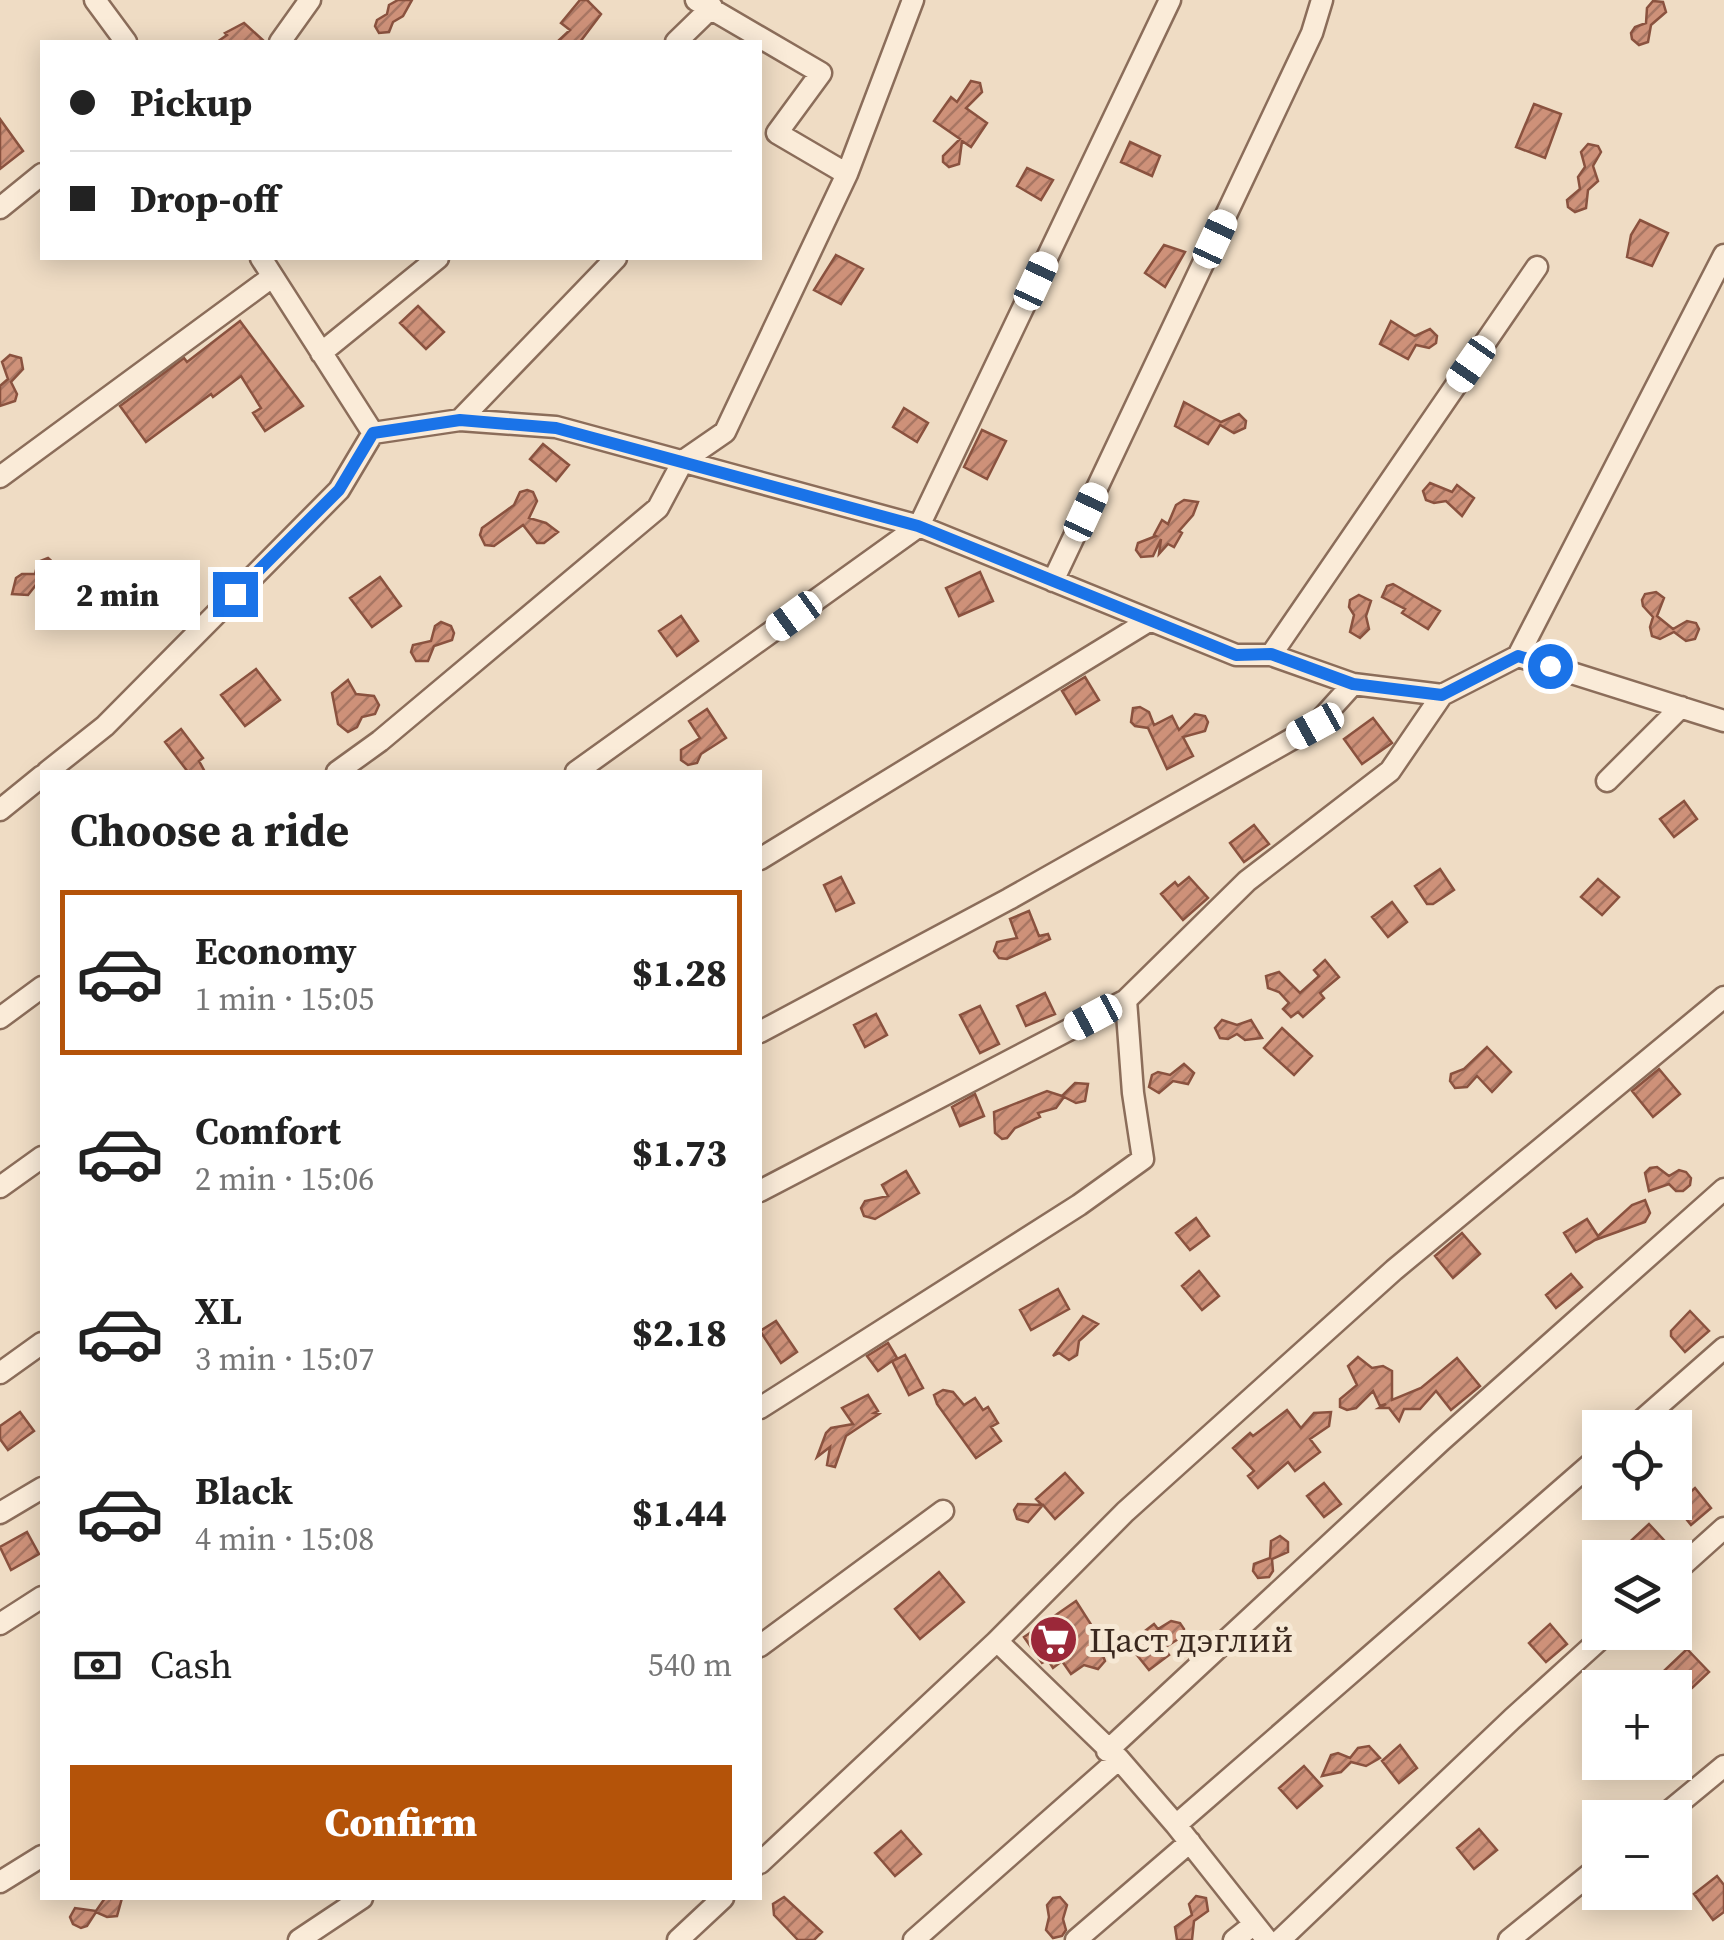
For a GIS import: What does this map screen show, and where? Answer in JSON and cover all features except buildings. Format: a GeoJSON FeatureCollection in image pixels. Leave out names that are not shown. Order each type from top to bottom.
{"type":"FeatureCollection","features":[{"type":"Feature","properties":{"kind":"street"},"geometry":{"type":"LineString","coordinates":[[95,0],[125,40]]}},
{"type":"Feature","properties":{"kind":"street"},"geometry":{"type":"LineString","coordinates":[[281,40],[310,0]]}},
{"type":"Feature","properties":{"kind":"street"},"geometry":{"type":"LineString","coordinates":[[340,770],[380,741],[658,508],[684,461],[726,432],[847,174],[913,0]]}},
{"type":"Feature","properties":{"kind":"street"},"geometry":{"type":"LineString","coordinates":[[579,770],[918,526],[1170,0]]}},
{"type":"Feature","properties":{"kind":"street"},"geometry":{"type":"LineString","coordinates":[[1053,580],[1312,34],[1322,0]]}},
{"type":"Feature","properties":{"kind":"street"},"geometry":{"type":"LineString","coordinates":[[677,40],[704,4],[821,73],[769,136],[847,174]]}},
{"type":"Feature","properties":{"kind":"street"},"geometry":{"type":"LineString","coordinates":[[0,208],[40,176]]}},
{"type":"Feature","properties":{"kind":"street"},"geometry":{"type":"LineString","coordinates":[[762,1190],[1126,1000],[1247,881],[1390,771],[1442,695],[1518,656],[1724,255]]}},
{"type":"Feature","properties":{"kind":"street"},"geometry":{"type":"LineString","coordinates":[[262,260],[373,433]]}},
{"type":"Feature","properties":{"kind":"street"},"geometry":{"type":"LineString","coordinates":[[321,352],[436,260]]}},
{"type":"Feature","properties":{"kind":"street"},"geometry":{"type":"LineString","coordinates":[[460,420],[614,260]]}},
{"type":"Feature","properties":{"kind":"street"},"geometry":{"type":"LineString","coordinates":[[1271,654],[1538,268]]}},
{"type":"Feature","properties":{"kind":"street"},"geometry":{"type":"LineString","coordinates":[[0,477],[272,278]]}},
{"type":"Feature","properties":{"kind":"street"},"geometry":{"type":"LineString","coordinates":[[373,433],[460,420],[556,428],[918,526],[1236,655],[1271,654],[1353,684],[1442,695]]}},
{"type":"Feature","properties":{"kind":"street"},"geometry":{"type":"LineString","coordinates":[[49,770],[105,726],[339,490],[373,433]]}},
{"type":"Feature","properties":{"kind":"street"},"geometry":{"type":"LineString","coordinates":[[762,857],[1147,622]]}},
{"type":"Feature","properties":{"kind":"street"},"geometry":{"type":"LineString","coordinates":[[1518,656],[1724,721]]}},
{"type":"Feature","properties":{"kind":"street"},"geometry":{"type":"LineString","coordinates":[[762,1031],[1315,726],[1353,684]]}},
{"type":"Feature","properties":{"kind":"street"},"geometry":{"type":"LineString","coordinates":[[1607,781],[1681,708]]}},
{"type":"Feature","properties":{"kind":"street"},"geometry":{"type":"LineString","coordinates":[[0,810],[40,777]]}},
{"type":"Feature","properties":{"kind":"street"},"geometry":{"type":"LineString","coordinates":[[0,1018],[40,989]]}},
{"type":"Feature","properties":{"kind":"street"},"geometry":{"type":"LineString","coordinates":[[762,1861],[996,1641],[1125,1512],[1394,1270],[1724,997]]}},
{"type":"Feature","properties":{"kind":"street"},"geometry":{"type":"LineString","coordinates":[[762,1407],[1079,1206],[1143,1159],[1126,1000]]}},
{"type":"Feature","properties":{"kind":"street"},"geometry":{"type":"LineString","coordinates":[[0,1188],[40,1158]]}},
{"type":"Feature","properties":{"kind":"street"},"geometry":{"type":"LineString","coordinates":[[914,1940],[1442,1441],[1724,1188]]}},
{"type":"Feature","properties":{"kind":"street"},"geometry":{"type":"LineString","coordinates":[[0,1373],[40,1344]]}},
{"type":"Feature","properties":{"kind":"street"},"geometry":{"type":"LineString","coordinates":[[1653,1410],[1724,1348]]}},
{"type":"Feature","properties":{"kind":"street"},"geometry":{"type":"LineString","coordinates":[[1176,1824],[1582,1472]]}},
{"type":"Feature","properties":{"kind":"street"},"geometry":{"type":"LineString","coordinates":[[0,1513],[40,1489]]}},
{"type":"Feature","properties":{"kind":"street"},"geometry":{"type":"LineString","coordinates":[[762,1645],[943,1511]]}},
{"type":"Feature","properties":{"kind":"street"},"geometry":{"type":"LineString","coordinates":[[1692,1557],[1724,1528]]}},
{"type":"Feature","properties":{"kind":"street"},"geometry":{"type":"LineString","coordinates":[[0,1624],[40,1598]]}},
{"type":"Feature","properties":{"kind":"street"},"geometry":{"type":"LineString","coordinates":[[996,1641],[1113,1755],[1176,1824],[1260,1932],[1234,1940]]}},
{"type":"Feature","properties":{"kind":"street"},"geometry":{"type":"LineString","coordinates":[[1280,1940],[1589,1650]]}},
{"type":"Feature","properties":{"kind":"street"},"geometry":{"type":"LineString","coordinates":[[1682,1800],[1724,1766]]}},
{"type":"Feature","properties":{"kind":"street"},"geometry":{"type":"LineString","coordinates":[[1076,1940],[1190,1842]]}},
{"type":"Feature","properties":{"kind":"street"},"geometry":{"type":"LineString","coordinates":[[0,1882],[40,1857]]}},
{"type":"Feature","properties":{"kind":"street"},"geometry":{"type":"LineString","coordinates":[[1508,1940],[1582,1880]]}},
{"type":"Feature","properties":{"kind":"street"},"geometry":{"type":"LineString","coordinates":[[299,1940],[359,1900]]}},
{"type":"Feature","properties":{"kind":"street"},"geometry":{"type":"LineString","coordinates":[[678,1940],[721,1900]]}},
{"type":"Feature","properties":{"kind":"place","name":"Цаст дэглий"},"geometry":{"type":"Point","coordinates":[1054,1640]}},
{"type":"Feature","properties":{"kind":"route"},"geometry":{"type":"LineString","coordinates":[[235,594],[339,490],[373,433],[460,420],[556,428],[918,526],[1236,655],[1271,654],[1353,684],[1442,695],[1518,656],[1550,666]]}}]}
